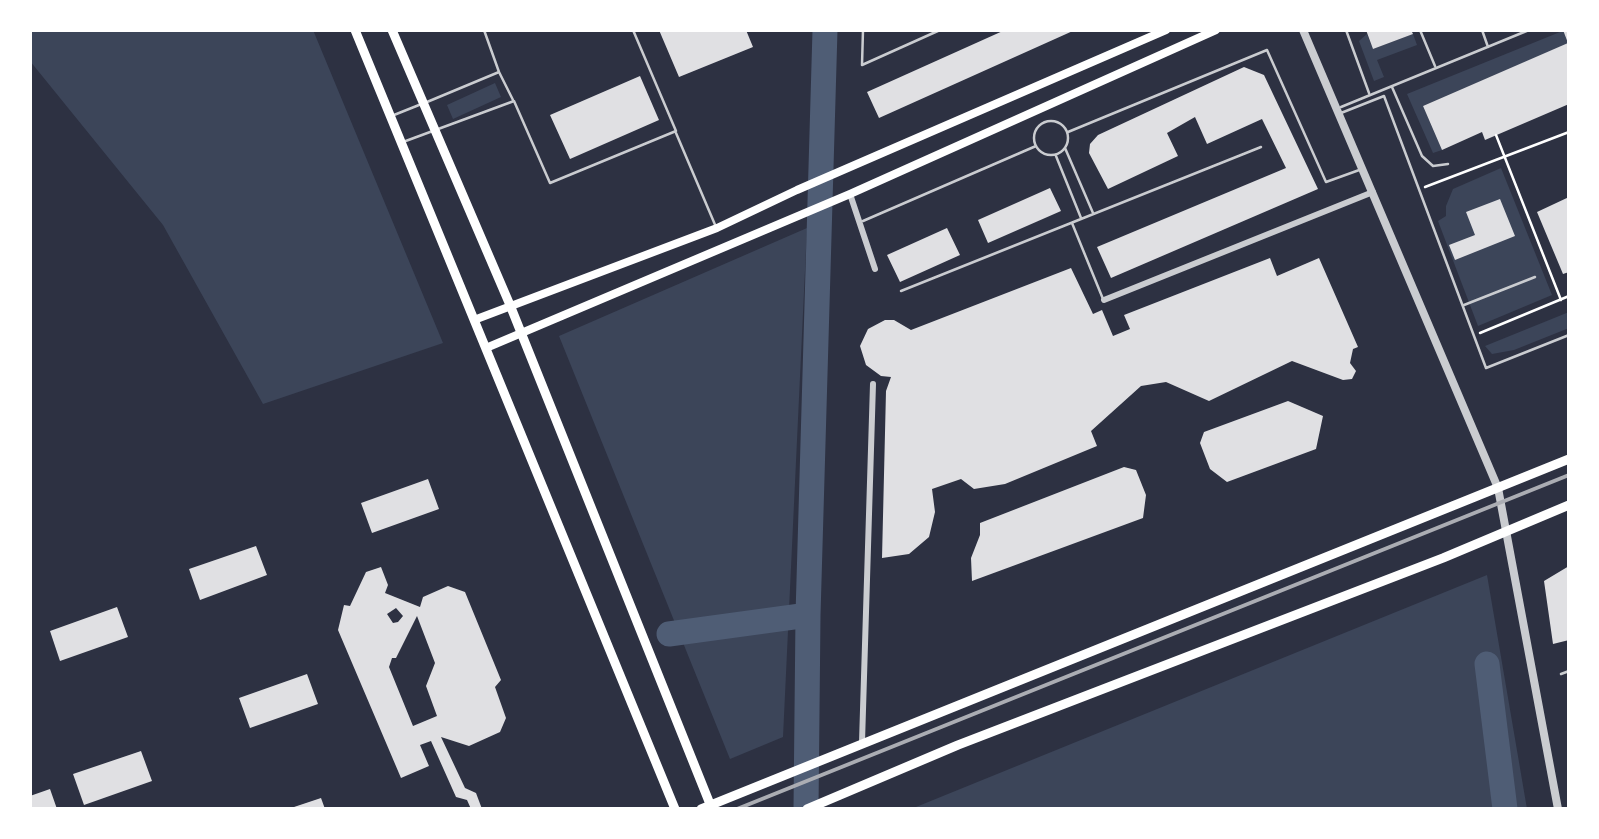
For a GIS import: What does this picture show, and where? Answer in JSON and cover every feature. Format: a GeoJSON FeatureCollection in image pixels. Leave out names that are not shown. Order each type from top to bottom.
{"type":"FeatureCollection","features":[{"type":"Feature","properties":{"kind":"main road"},"geometry":{"type":"LineString","coordinates":[[356,30],[675,809]]}},
{"type":"Feature","properties":{"kind":"main road"},"geometry":{"type":"LineString","coordinates":[[392,30],[510,305],[708,808],[857,744],[1569,458]]}},
{"type":"Feature","properties":{"kind":"main road"},"geometry":{"type":"LineString","coordinates":[[474,320],[716,228],[1166,30]]}},
{"type":"Feature","properties":{"kind":"main road"},"geometry":{"type":"LineString","coordinates":[[486,348],[850,194],[1216,30]]}},
{"type":"Feature","properties":{"kind":"main road"},"geometry":{"type":"LineString","coordinates":[[806,809],[1569,505]]}},
{"type":"Feature","properties":{"kind":"street"},"geometry":{"type":"LineString","coordinates":[[1304,30],[1498,488],[1558,809]]}},
{"type":"Feature","properties":{"kind":"street"},"geometry":{"type":"LineString","coordinates":[[1104,300],[1373,192]]}},
{"type":"Feature","properties":{"kind":"street"},"geometry":{"type":"LineString","coordinates":[[850,194],[875,269]]}},
{"type":"Feature","properties":{"kind":"street"},"geometry":{"type":"LineString","coordinates":[[857,744],[873,384]]}},
{"type":"Feature","properties":{"kind":"lane"},"geometry":{"type":"LineString","coordinates":[[484,30],[550,183],[676,132],[674,127]]}},
{"type":"Feature","properties":{"kind":"lane"},"geometry":{"type":"LineString","coordinates":[[633,30],[716,228]]}},
{"type":"Feature","properties":{"kind":"lane"},"geometry":{"type":"LineString","coordinates":[[863,30],[862,64],[940,30]]}},
{"type":"Feature","properties":{"kind":"lane"},"geometry":{"type":"LineString","coordinates":[[1346,30],[1370,95]]}},
{"type":"Feature","properties":{"kind":"lane"},"geometry":{"type":"LineString","coordinates":[[1420,30],[1436,68]]}},
{"type":"Feature","properties":{"kind":"lane"},"geometry":{"type":"LineString","coordinates":[[1482,30],[1488,46]]}},
{"type":"Feature","properties":{"kind":"lane"},"geometry":{"type":"LineString","coordinates":[[1339,111],[1529,30]]}},
{"type":"Feature","properties":{"kind":"lane"},"geometry":{"type":"LineString","coordinates":[[1068,132],[1267,50],[1326,182],[1363,168]]}},
{"type":"Feature","properties":{"kind":"lane"},"geometry":{"type":"LineString","coordinates":[[391,116],[499,72]]}},
{"type":"Feature","properties":{"kind":"lane"},"geometry":{"type":"LineString","coordinates":[[1391,86],[1422,156],[1433,166],[1448,164]]}},
{"type":"Feature","properties":{"kind":"lane"},"geometry":{"type":"LineString","coordinates":[[1339,111],[1384,96],[1486,368],[1569,336]]}},
{"type":"Feature","properties":{"kind":"lane"},"geometry":{"type":"LineString","coordinates":[[402,143],[514,101]]}},
{"type":"Feature","properties":{"kind":"lane"},"geometry":{"type":"LineString","coordinates":[[1038,110],[1044,122]]}},
{"type":"Feature","properties":{"kind":"lane"},"geometry":{"type":"LineString","coordinates":[[1065,148],[1055,154],[1044,154],[1036,146],[1036,130],[1044,122],[1056,121],[1068,132]]}},
{"type":"Feature","properties":{"kind":"lane"},"geometry":{"type":"LineString","coordinates":[[1068,132],[1065,148],[1094,214]]}},
{"type":"Feature","properties":{"kind":"lane"},"geometry":{"type":"LineString","coordinates":[[860,223],[1036,146]]}},
{"type":"Feature","properties":{"kind":"lane"},"geometry":{"type":"LineString","coordinates":[[901,291],[1262,147]]}},
{"type":"Feature","properties":{"kind":"lane"},"geometry":{"type":"LineString","coordinates":[[1055,154],[1081,219]]}},
{"type":"Feature","properties":{"kind":"lane"},"geometry":{"type":"LineString","coordinates":[[1072,223],[1104,300]]}},
{"type":"Feature","properties":{"kind":"lane"},"geometry":{"type":"LineString","coordinates":[[1463,305],[1534,277]]}},
{"type":"Feature","properties":{"kind":"lane"},"geometry":{"type":"LineString","coordinates":[[1560,674],[1569,671]]}},
{"type":"Feature","properties":{"kind":"path"},"geometry":{"type":"LineString","coordinates":[[1419,190],[1569,132]]}},
{"type":"Feature","properties":{"kind":"path"},"geometry":{"type":"LineString","coordinates":[[1496,135],[1560,300]]}},
{"type":"Feature","properties":{"kind":"path"},"geometry":{"type":"LineString","coordinates":[[1474,335],[1569,296]]}},
{"type":"Feature","properties":{"kind":"shaded area"},"geometry":{"type":"Polygon","coordinates":[[[30,30],[313,30],[443,343],[263,404],[163,225],[30,61],[30,30]]]}},
{"type":"Feature","properties":{"kind":"shaded area"},"geometry":{"type":"Polygon","coordinates":[[[1565,30],[1569,43],[1423,106],[1442,150],[1433,153],[1407,94],[1565,30]]]}},
{"type":"Feature","properties":{"kind":"shaded area"},"geometry":{"type":"Polygon","coordinates":[[[1367,34],[1373,49],[1413,34],[1417,45],[1377,60],[1384,77],[1374,81],[1359,41],[1367,34]]]}},
{"type":"Feature","properties":{"kind":"shaded area"},"geometry":{"type":"Polygon","coordinates":[[[495,83],[501,97],[453,119],[447,105],[495,83]]]}},
{"type":"Feature","properties":{"kind":"shaded area"},"geometry":{"type":"Polygon","coordinates":[[[1501,168],[1552,295],[1478,326],[1438,221],[1446,216],[1453,189],[1501,168]]]}},
{"type":"Feature","properties":{"kind":"shaded area"},"geometry":{"type":"Polygon","coordinates":[[[807,228],[783,737],[730,759],[559,336],[807,228]]]}},
{"type":"Feature","properties":{"kind":"shaded area"},"geometry":{"type":"Polygon","coordinates":[[[1569,312],[1569,328],[1514,350],[1492,354],[1485,346],[1569,312]]]}},
{"type":"Feature","properties":{"kind":"shaded area"},"geometry":{"type":"Polygon","coordinates":[[[1487,575],[1527,809],[911,809],[1487,575]]]}},
{"type":"Feature","properties":{"kind":"building"},"geometry":{"type":"Polygon","coordinates":[[[659,30],[746,30],[753,47],[679,77],[659,30]]]}},
{"type":"Feature","properties":{"kind":"building"},"geometry":{"type":"Polygon","coordinates":[[[1005,30],[1075,30],[879,118],[867,92],[1005,30]]]}},
{"type":"Feature","properties":{"kind":"building"},"geometry":{"type":"Polygon","coordinates":[[[1366,30],[1411,30],[1413,34],[1373,49],[1366,30]]]}},
{"type":"Feature","properties":{"kind":"building"},"geometry":{"type":"Polygon","coordinates":[[[1563,30],[1569,30],[1569,104],[1485,140],[1482,132],[1442,150],[1423,106],[1568,43],[1563,30]]]}},
{"type":"Feature","properties":{"kind":"building"},"geometry":{"type":"Polygon","coordinates":[[[1244,67],[1264,75],[1318,189],[1111,278],[1097,247],[1286,168],[1262,119],[1207,144],[1195,117],[1167,133],[1178,156],[1108,189],[1089,153],[1090,144],[1098,135],[1244,67]]]}},
{"type":"Feature","properties":{"kind":"building"},"geometry":{"type":"Polygon","coordinates":[[[640,76],[659,120],[570,159],[550,115],[640,76]]]}},
{"type":"Feature","properties":{"kind":"building"},"geometry":{"type":"Polygon","coordinates":[[[1050,188],[1061,211],[988,243],[978,220],[1050,188]]]}},
{"type":"Feature","properties":{"kind":"building"},"geometry":{"type":"Polygon","coordinates":[[[1569,197],[1569,272],[1563,274],[1537,212],[1569,197]]]}},
{"type":"Feature","properties":{"kind":"building"},"geometry":{"type":"Polygon","coordinates":[[[1500,199],[1515,236],[1455,260],[1449,245],[1475,235],[1466,212],[1500,199]]]}},
{"type":"Feature","properties":{"kind":"building"},"geometry":{"type":"Polygon","coordinates":[[[947,228],[960,255],[900,282],[887,255],[947,228]]]}},
{"type":"Feature","properties":{"kind":"building"},"geometry":{"type":"Polygon","coordinates":[[[1270,258],[1277,276],[1319,258],[1358,347],[1353,349],[1350,363],[1356,371],[1352,379],[1343,380],[1292,361],[1209,401],[1166,382],[1141,386],[1091,431],[1097,446],[1005,484],[974,489],[961,479],[932,489],[935,512],[929,537],[909,554],[882,558],[886,391],[891,377],[881,376],[866,365],[860,346],[868,329],[894,320],[911,330],[1071,268],[1093,314],[1102,310],[1113,336],[1130,329],[1124,315],[1270,258]]]}},
{"type":"Feature","properties":{"kind":"building"},"geometry":{"type":"Polygon","coordinates":[[[1288,401],[1323,416],[1316,449],[1227,482],[1210,469],[1200,443],[1204,432],[1288,401]]]}},
{"type":"Feature","properties":{"kind":"building"},"geometry":{"type":"Polygon","coordinates":[[[1124,467],[1136,470],[1146,495],[1143,518],[972,581],[971,558],[980,523],[1124,467]]]}},
{"type":"Feature","properties":{"kind":"building"},"geometry":{"type":"Polygon","coordinates":[[[428,479],[439,509],[372,533],[361,503],[428,479]]]}},
{"type":"Feature","properties":{"kind":"building"},"geometry":{"type":"Polygon","coordinates":[[[256,546],[267,575],[200,600],[189,569],[256,546]]]}},
{"type":"Feature","properties":{"kind":"building"},"geometry":{"type":"Polygon","coordinates":[[[1569,566],[1569,640],[1553,644],[1544,581],[1569,566]]]}},
{"type":"Feature","properties":{"kind":"building"},"geometry":{"type":"Polygon","coordinates":[[[381,567],[388,585],[385,593],[420,607],[423,597],[448,586],[465,592],[501,680],[495,687],[506,718],[500,732],[469,746],[441,737],[465,788],[476,793],[482,809],[471,809],[467,800],[456,797],[431,741],[420,745],[429,766],[401,778],[338,630],[344,605],[350,606],[366,572],[381,567]],[[396,608],[387,614],[393,623],[403,616],[396,608]],[[417,616],[389,667],[413,726],[437,716],[426,686],[435,663],[417,616]]]}},
{"type":"Feature","properties":{"kind":"building"},"geometry":{"type":"Polygon","coordinates":[[[117,607],[128,637],[60,661],[50,631],[117,607]]]}},
{"type":"Feature","properties":{"kind":"building"},"geometry":{"type":"Polygon","coordinates":[[[307,674],[318,704],[250,728],[239,698],[307,674]]]}},
{"type":"Feature","properties":{"kind":"building"},"geometry":{"type":"Polygon","coordinates":[[[141,751],[152,781],[84,805],[73,774],[141,751]]]}},
{"type":"Feature","properties":{"kind":"building"},"geometry":{"type":"Polygon","coordinates":[[[50,789],[57,809],[30,809],[30,796],[50,789]]]}},
{"type":"Feature","properties":{"kind":"building"},"geometry":{"type":"Polygon","coordinates":[[[321,798],[325,809],[291,809],[291,808],[321,798]]]}},
{"type":"Feature","properties":{"kind":"waterway"},"geometry":{"type":"LineString","coordinates":[[806,809],[825,30]]}},
{"type":"Feature","properties":{"kind":"waterway"},"geometry":{"type":"LineString","coordinates":[[669,634],[808,615]]}},
{"type":"Feature","properties":{"kind":"waterway"},"geometry":{"type":"LineString","coordinates":[[1487,664],[1505,809]]}},
{"type":"Feature","properties":{"kind":"railway"},"geometry":{"type":"LineString","coordinates":[[737,809],[1569,475]]}}]}
